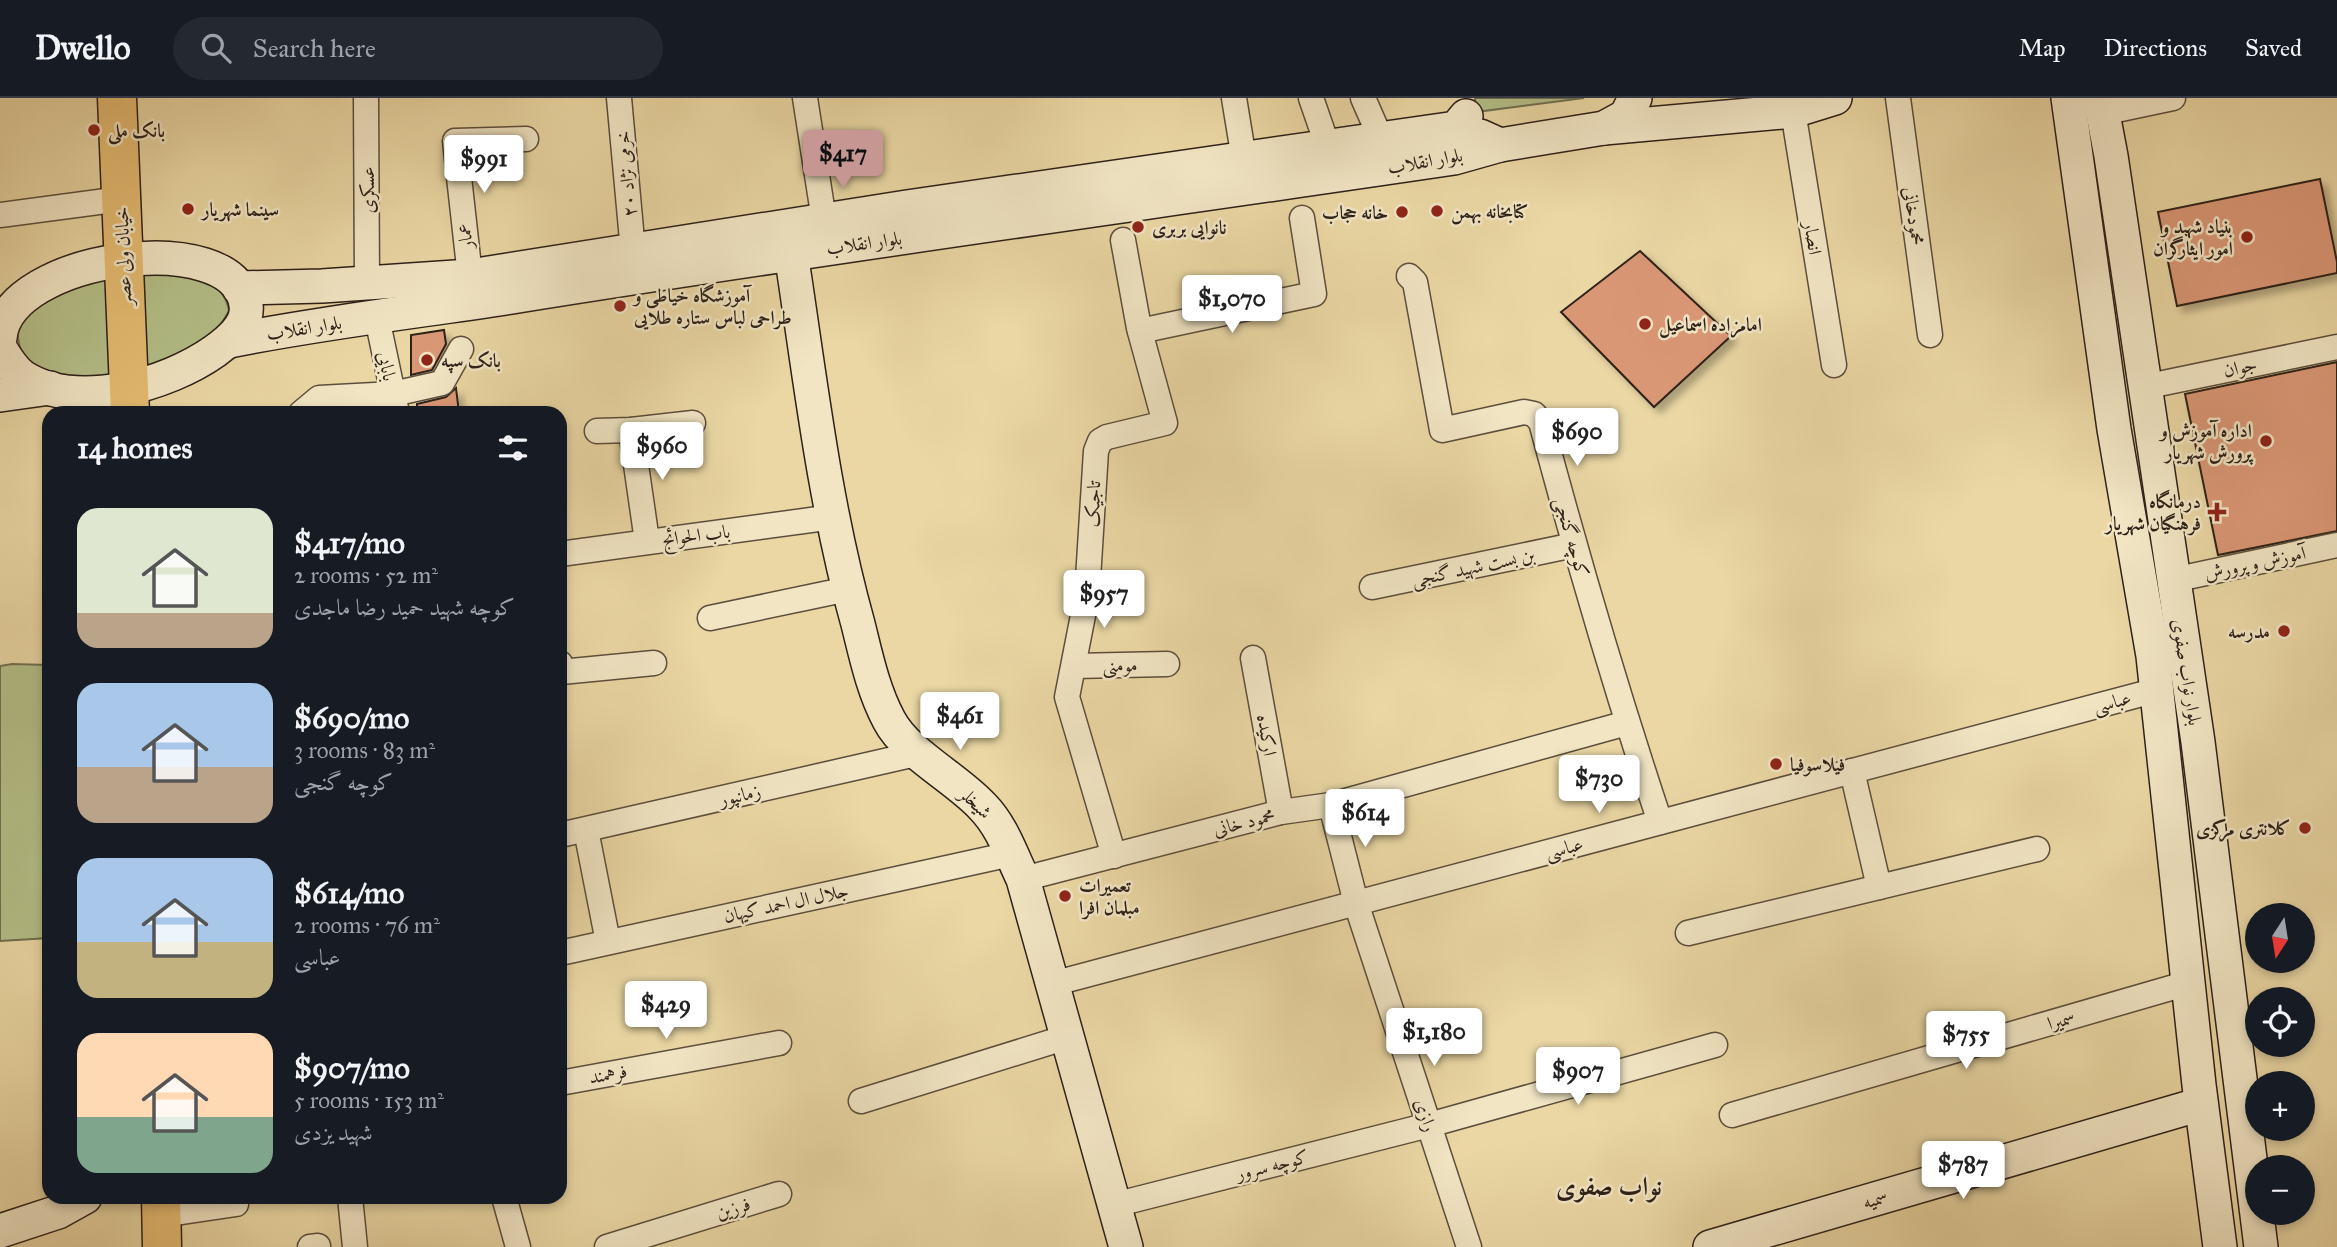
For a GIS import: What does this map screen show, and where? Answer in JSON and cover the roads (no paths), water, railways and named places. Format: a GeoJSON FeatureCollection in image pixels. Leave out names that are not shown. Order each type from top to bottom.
{"type":"FeatureCollection","features":[{"type":"Feature","properties":{"kind":"main road","name":"خیابان ولی عصر"},"geometry":{"type":"LineString","coordinates":[[117,98],[130,401]]}},
{"type":"Feature","properties":{"kind":"street","name":"عسکری"},"geometry":{"type":"LineString","coordinates":[[366,98],[367,282]]}},
{"type":"Feature","properties":{"kind":"street","name":"خرمی نژاد ۲۰"},"geometry":{"type":"LineString","coordinates":[[619,98],[632,251]]}},
{"type":"Feature","properties":{"kind":"street"},"geometry":{"type":"LineString","coordinates":[[806,98],[824,220]]}},
{"type":"Feature","properties":{"kind":"street"},"geometry":{"type":"LineString","coordinates":[[1234,98],[1244,159]]}},
{"type":"Feature","properties":{"kind":"street"},"geometry":{"type":"LineString","coordinates":[[1311,98],[1328,146]]}},
{"type":"Feature","properties":{"kind":"street"},"geometry":{"type":"LineString","coordinates":[[1363,98],[1381,139]]}},
{"type":"Feature","properties":{"kind":"street"},"geometry":{"type":"LineString","coordinates":[[1604,128],[1626,116],[1635,98],[1651,102],[1692,98]]}},
{"type":"Feature","properties":{"kind":"street"},"geometry":{"type":"LineString","coordinates":[[1604,128],[1793,111],[1835,98]]}},
{"type":"Feature","properties":{"kind":"street","name":"محمودخانی"},"geometry":{"type":"LineString","coordinates":[[1898,98],[1930,335]]}},
{"type":"Feature","properties":{"kind":"street","name":"بلوار نواب صفوی"},"geometry":{"type":"LineString","coordinates":[[2068,98],[2114,429],[2152,650],[2201,1104],[2220,1247]]}},
{"type":"Feature","properties":{"kind":"street"},"geometry":{"type":"LineString","coordinates":[[2101,105],[2173,98]]}},
{"type":"Feature","properties":{"kind":"street","name":"بلوار نواب صفوی"},"geometry":{"type":"LineString","coordinates":[[2101,105],[2111,156],[2198,742],[2262,1247]]}},
{"type":"Feature","properties":{"kind":"street"},"geometry":{"type":"LineString","coordinates":[[1464,107],[1477,134],[1500,145]]}},
{"type":"Feature","properties":{"kind":"street","name":"بلوار انقلاب"},"geometry":{"type":"LineString","coordinates":[[229,341],[309,325],[377,318],[791,253],[1053,201],[1244,159],[1456,128],[1464,107]]}},
{"type":"Feature","properties":{"kind":"street","name":"انصار"},"geometry":{"type":"LineString","coordinates":[[1793,111],[1834,365]]}},
{"type":"Feature","properties":{"kind":"street","name":"بلوار انقلاب"},"geometry":{"type":"LineString","coordinates":[[239,288],[322,286],[470,276],[824,220],[1053,201],[1454,158],[1500,145],[1604,128]]}},
{"type":"Feature","properties":{"kind":"street","name":"عمار"},"geometry":{"type":"LineString","coordinates":[[470,276],[455,141],[526,139]]}},
{"type":"Feature","properties":{"kind":"street"},"geometry":{"type":"LineString","coordinates":[[2076,162],[2089,157],[2111,156]]}},
{"type":"Feature","properties":{"kind":"street"},"geometry":{"type":"LineString","coordinates":[[0,215],[121,199]]}},
{"type":"Feature","properties":{"kind":"street"},"geometry":{"type":"LineString","coordinates":[[1140,331],[1314,294],[1302,218]]}},
{"type":"Feature","properties":{"kind":"street","name":"تاجیک"},"geometry":{"type":"LineString","coordinates":[[1114,856],[1067,697],[1090,568],[1096,452],[1100,441],[1107,437],[1165,423],[1140,331],[1123,240]]}},
{"type":"Feature","properties":{"kind":"street","name":"شیخلر"},"geometry":{"type":"LineString","coordinates":[[791,253],[833,517],[848,589],[875,685],[889,722],[920,753],[981,805],[999,826],[1017,867],[1126,1247]]}},
{"type":"Feature","properties":{"kind":"street"},"geometry":{"type":"LineString","coordinates":[[0,338],[0,330],[16,304],[36,288],[97,264],[124,260],[151,258],[192,261],[210,267],[227,275],[239,288],[247,307],[245,317],[229,341],[130,401],[50,388],[0,395]]}},
{"type":"Feature","properties":{"kind":"street","name":"کوچه گنجی"},"geometry":{"type":"LineString","coordinates":[[1409,276],[1415,282],[1442,430],[1524,412],[1534,414],[1541,422],[1574,545],[1627,723],[1660,822]]}},
{"type":"Feature","properties":{"kind":"street","name":"بابایی"},"geometry":{"type":"LineString","coordinates":[[377,318],[395,403]]}},
{"type":"Feature","properties":{"kind":"street","name":"جوان"},"geometry":{"type":"LineString","coordinates":[[2144,387],[2337,347]]}},
{"type":"Feature","properties":{"kind":"street"},"geometry":{"type":"LineString","coordinates":[[0,348],[7,361],[22,376],[50,388]]}},
{"type":"Feature","properties":{"kind":"street"},"geometry":{"type":"LineString","coordinates":[[309,406],[319,398],[395,403],[442,383],[461,349]]}},
{"type":"Feature","properties":{"kind":"street"},"geometry":{"type":"LineString","coordinates":[[597,431],[693,423]]}},
{"type":"Feature","properties":{"kind":"street"},"geometry":{"type":"LineString","coordinates":[[631,430],[647,541]]}},
{"type":"Feature","properties":{"kind":"street","name":"باب الحوائج"},"geometry":{"type":"LineString","coordinates":[[567,553],[833,517]]}},
{"type":"Feature","properties":{"kind":"street","name":"بن بست شهید گنجی"},"geometry":{"type":"LineString","coordinates":[[1372,587],[1574,545]]}},
{"type":"Feature","properties":{"kind":"street","name":"آموزش و پرورش"},"geometry":{"type":"LineString","coordinates":[[2172,580],[2337,545]]}},
{"type":"Feature","properties":{"kind":"street"},"geometry":{"type":"LineString","coordinates":[[710,618],[848,589]]}},
{"type":"Feature","properties":{"kind":"street","name":"ارکیده"},"geometry":{"type":"LineString","coordinates":[[1253,658],[1281,812]]}},
{"type":"Feature","properties":{"kind":"street"},"geometry":{"type":"LineString","coordinates":[[567,671],[654,663]]}},
{"type":"Feature","properties":{"kind":"street","name":"مومنی"},"geometry":{"type":"LineString","coordinates":[[1074,666],[1167,664]]}},
{"type":"Feature","properties":{"kind":"street","name":"عباسی"},"geometry":{"type":"LineString","coordinates":[[1052,984],[2157,690]]}},
{"type":"Feature","properties":{"kind":"street","name":"محمود خانی"},"geometry":{"type":"LineString","coordinates":[[1017,867],[1114,856],[1281,812],[1331,805],[1627,723]]}},
{"type":"Feature","properties":{"kind":"street","name":"زمانپور"},"geometry":{"type":"LineString","coordinates":[[567,834],[920,753]]}},
{"type":"Feature","properties":{"kind":"street"},"geometry":{"type":"LineString","coordinates":[[1852,771],[1879,887]]}},
{"type":"Feature","properties":{"kind":"street","name":"رازی"},"geometry":{"type":"LineString","coordinates":[[1331,805],[1356,904],[1469,1247]]}},
{"type":"Feature","properties":{"kind":"street"},"geometry":{"type":"LineString","coordinates":[[586,830],[608,942]]}},
{"type":"Feature","properties":{"kind":"street"},"geometry":{"type":"LineString","coordinates":[[1688,933],[2037,849]]}},
{"type":"Feature","properties":{"kind":"street","name":"جلال ال احمد کیهان"},"geometry":{"type":"LineString","coordinates":[[567,951],[1017,867]]}},
{"type":"Feature","properties":{"kind":"street","name":"سمیرا"},"geometry":{"type":"LineString","coordinates":[[1732,1115],[2188,984]]}},
{"type":"Feature","properties":{"kind":"street"},"geometry":{"type":"LineString","coordinates":[[861,1101],[1067,1037]]}},
{"type":"Feature","properties":{"kind":"street","name":"فرهمند"},"geometry":{"type":"LineString","coordinates":[[567,1082],[779,1043]]}},
{"type":"Feature","properties":{"kind":"street","name":"کوچه سرور"},"geometry":{"type":"LineString","coordinates":[[1114,1205],[1429,1125],[1715,1045]]}},
{"type":"Feature","properties":{"kind":"street","name":"سمیه"},"geometry":{"type":"LineString","coordinates":[[1710,1247],[1763,1240],[2201,1104]]}},
{"type":"Feature","properties":{"kind":"street","name":"فرزین"},"geometry":{"type":"LineString","coordinates":[[607,1247],[779,1194]]}},
{"type":"Feature","properties":{"kind":"street"},"geometry":{"type":"LineString","coordinates":[[0,1231],[58,1212],[72,1204]]}},
{"type":"Feature","properties":{"kind":"street"},"geometry":{"type":"LineString","coordinates":[[162,1220],[236,1204]]}},
{"type":"Feature","properties":{"kind":"street"},"geometry":{"type":"LineString","coordinates":[[350,1204],[355,1247]]}},
{"type":"Feature","properties":{"kind":"street"},"geometry":{"type":"LineString","coordinates":[[505,1204],[518,1247]]}},
{"type":"Feature","properties":{"kind":"street"},"geometry":{"type":"LineString","coordinates":[[310,1247],[318,1246]]}},
{"type":"Feature","properties":{"kind":"place","name":"بانک ملی"},"geometry":{"type":"Point","coordinates":[94,130]}},
{"type":"Feature","properties":{"kind":"place","name":"سینما شهریار"},"geometry":{"type":"Point","coordinates":[188,209]}},
{"type":"Feature","properties":{"kind":"place","name":"کتابخانه بهمن"},"geometry":{"type":"Point","coordinates":[1437,211]}},
{"type":"Feature","properties":{"kind":"place","name":"خانه حجاب"},"geometry":{"type":"Point","coordinates":[1402,212]}},
{"type":"Feature","properties":{"kind":"place","name":"نانوایی بربری"},"geometry":{"type":"Point","coordinates":[1138,227]}},
{"type":"Feature","properties":{"kind":"place","name":"بنیاد شهید و امور ایثارگران"},"geometry":{"type":"Point","coordinates":[2247,237]}},
{"type":"Feature","properties":{"kind":"place","name":"آموزشگاه خیاطی و طراحی لباس ستاره طلایی"},"geometry":{"type":"Point","coordinates":[620,306]}},
{"type":"Feature","properties":{"kind":"place","name":"امامزاده اسماعیل"},"geometry":{"type":"Point","coordinates":[1645,324]}},
{"type":"Feature","properties":{"kind":"place","name":"بانک سپه"},"geometry":{"type":"Point","coordinates":[427,360]}},
{"type":"Feature","properties":{"kind":"place","name":"اداره آموزش و پرورش شهریار"},"geometry":{"type":"Point","coordinates":[2266,441]}},
{"type":"Feature","properties":{"kind":"place","name":"درمانگاه فرهنگیان شهریار"},"geometry":{"type":"Point","coordinates":[2217,512]}},
{"type":"Feature","properties":{"kind":"place","name":"مدرسه"},"geometry":{"type":"Point","coordinates":[2284,631]}},
{"type":"Feature","properties":{"kind":"place","name":"فیلاسوفیا"},"geometry":{"type":"Point","coordinates":[1776,764]}},
{"type":"Feature","properties":{"kind":"place","name":"کلانتری مرکزی"},"geometry":{"type":"Point","coordinates":[2305,828]}},
{"type":"Feature","properties":{"kind":"place","name":"تعمیرات مبلمان افرا"},"geometry":{"type":"Point","coordinates":[1065,896]}},
{"type":"Feature","properties":{"kind":"district","name":"نواب صفوی"},"geometry":{"type":"Point","coordinates":[1609,1186]}}]}
